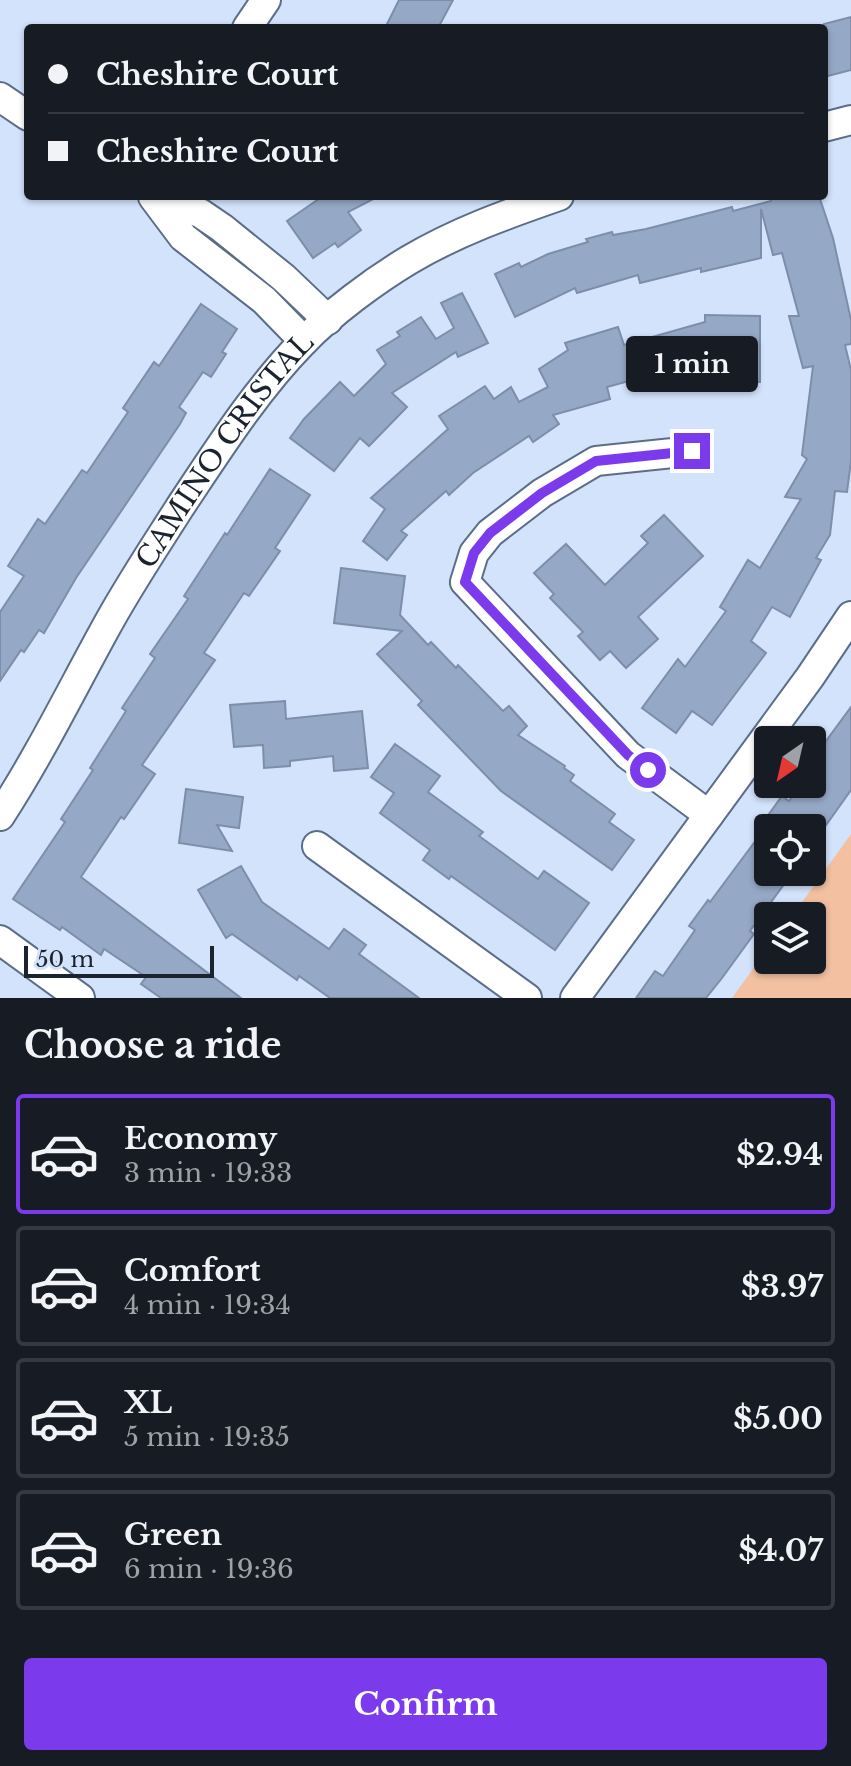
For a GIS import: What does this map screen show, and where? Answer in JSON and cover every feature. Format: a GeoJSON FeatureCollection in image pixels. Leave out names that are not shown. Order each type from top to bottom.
{"type":"FeatureCollection","features":[{"type":"Feature","properties":{"kind":"street"},"geometry":{"type":"LineString","coordinates":[[250,24],[266,0]]}},
{"type":"Feature","properties":{"kind":"street"},"geometry":{"type":"LineString","coordinates":[[1,99],[24,113]]}},
{"type":"Feature","properties":{"kind":"street"},"geometry":{"type":"LineString","coordinates":[[828,126],[851,120]]}},
{"type":"Feature","properties":{"kind":"street"},"geometry":{"type":"LineString","coordinates":[[155,200],[183,237],[264,300],[304,341]]}},
{"type":"Feature","properties":{"kind":"street"},"geometry":{"type":"LineString","coordinates":[[160,200],[200,213],[222,228],[284,278],[328,320]]}},
{"type":"Feature","properties":{"kind":"street","name":"CAMINO CRISTAL"},"geometry":{"type":"LineString","coordinates":[[0,816],[30,769],[139,570],[242,418],[304,341],[406,262],[445,239],[547,200]]}},
{"type":"Feature","properties":{"kind":"street"},"geometry":{"type":"LineString","coordinates":[[692,451],[596,461],[542,493],[490,533],[474,553],[465,582],[628,755],[709,815]]}},
{"type":"Feature","properties":{"kind":"street"},"geometry":{"type":"LineString","coordinates":[[575,998],[810,677],[851,616]]}},
{"type":"Feature","properties":{"kind":"street"},"geometry":{"type":"LineString","coordinates":[[317,846],[527,998]]}},
{"type":"Feature","properties":{"kind":"street"},"geometry":{"type":"LineString","coordinates":[[0,940],[80,998]]}},
{"type":"Feature","properties":{"kind":"shaded area"},"geometry":{"type":"Polygon","coordinates":[[[851,834],[851,998],[732,998],[754,967],[754,974],[826,974],[826,902],[802,902],[814,886],[826,886],[826,869],[851,834]]]}},
{"type":"Feature","properties":{"kind":"building"},"geometry":{"type":"Polygon","coordinates":[[[399,0],[453,0],[440,24],[387,24],[399,0]]]}},
{"type":"Feature","properties":{"kind":"building"},"geometry":{"type":"Polygon","coordinates":[[[851,17],[851,70],[828,76],[828,24],[824,24],[851,17]]]}},
{"type":"Feature","properties":{"kind":"building"},"geometry":{"type":"Polygon","coordinates":[[[317,200],[371,200],[348,212],[361,230],[338,247],[335,243],[313,258],[287,221],[317,200]]]}},
{"type":"Feature","properties":{"kind":"building"},"geometry":{"type":"Polygon","coordinates":[[[820,200],[833,238],[851,320],[851,344],[845,345],[851,370],[851,461],[847,492],[835,491],[830,535],[816,558],[821,560],[790,617],[772,607],[751,641],[766,653],[712,725],[692,711],[676,733],[642,708],[678,659],[685,667],[726,611],[720,607],[748,560],[760,568],[801,499],[785,497],[807,459],[802,455],[813,366],[803,368],[789,316],[799,316],[782,253],[773,255],[761,209],[761,258],[640,283],[638,275],[577,293],[575,288],[515,317],[495,274],[612,232],[613,235],[646,229],[732,207],[733,211],[771,201],[820,200]]]}},
{"type":"Feature","properties":{"kind":"building"},"geometry":{"type":"Polygon","coordinates":[[[462,293],[488,343],[458,357],[456,352],[392,393],[407,407],[369,446],[360,438],[334,471],[290,438],[340,382],[354,396],[386,364],[377,350],[400,336],[397,332],[421,317],[436,339],[454,328],[441,303],[462,293]]]}},
{"type":"Feature","properties":{"kind":"building"},"geometry":{"type":"Polygon","coordinates":[[[201,304],[237,329],[222,352],[226,354],[211,377],[203,372],[179,407],[186,413],[180,424],[76,578],[44,633],[39,630],[0,681],[0,612],[24,576],[8,566],[38,519],[45,524],[82,470],[87,473],[128,412],[123,408],[154,362],[159,366],[201,304]]]}},
{"type":"Feature","properties":{"kind":"building"},"geometry":{"type":"Polygon","coordinates":[[[705,315],[760,316],[760,382],[733,382],[733,364],[673,381],[669,370],[607,387],[610,399],[553,415],[559,424],[533,442],[529,436],[473,473],[449,495],[446,491],[401,531],[407,535],[387,560],[363,541],[385,509],[371,498],[448,429],[439,416],[485,386],[494,399],[511,387],[519,402],[548,387],[539,369],[568,350],[565,343],[618,327],[624,345],[705,322],[705,315]]]}},
{"type":"Feature","properties":{"kind":"building"},"geometry":{"type":"Polygon","coordinates":[[[270,469],[310,495],[275,548],[280,551],[249,596],[244,593],[204,653],[215,660],[142,765],[155,774],[124,819],[121,817],[81,877],[241,998],[161,998],[141,984],[146,977],[104,949],[101,955],[62,927],[60,930],[13,899],[65,822],[61,819],[126,711],[122,708],[155,658],[150,654],[188,599],[184,596],[270,469]]]}},
{"type":"Feature","properties":{"kind":"building"},"geometry":{"type":"Polygon","coordinates":[[[664,515],[703,556],[638,617],[658,639],[626,668],[610,651],[600,660],[578,636],[583,632],[550,598],[554,594],[534,573],[566,544],[605,585],[648,543],[641,536],[664,515]]]}},
{"type":"Feature","properties":{"kind":"building"},"geometry":{"type":"Polygon","coordinates":[[[341,568],[405,576],[400,615],[428,645],[431,642],[456,668],[458,665],[503,711],[509,706],[527,726],[518,735],[565,766],[574,775],[570,781],[615,814],[609,822],[634,840],[612,870],[501,791],[418,705],[422,701],[377,654],[402,631],[334,623],[341,568]]]}},
{"type":"Feature","properties":{"kind":"building"},"geometry":{"type":"Polygon","coordinates":[[[285,701],[286,719],[362,711],[368,768],[334,771],[333,756],[290,761],[290,766],[264,768],[263,745],[234,747],[230,705],[285,701]]]}},
{"type":"Feature","properties":{"kind":"building"},"geometry":{"type":"Polygon","coordinates":[[[851,707],[851,790],[826,825],[826,814],[769,814],[781,798],[789,801],[791,798],[826,798],[826,741],[851,707]]]}},
{"type":"Feature","properties":{"kind":"building"},"geometry":{"type":"Polygon","coordinates":[[[395,744],[440,776],[428,792],[483,832],[479,836],[538,879],[544,871],[589,903],[555,950],[451,876],[449,879],[423,860],[430,850],[380,813],[394,793],[371,777],[395,744]]]}},
{"type":"Feature","properties":{"kind":"building"},"geometry":{"type":"Polygon","coordinates":[[[186,789],[243,797],[239,828],[217,825],[232,851],[179,843],[186,789]]]}},
{"type":"Feature","properties":{"kind":"building"},"geometry":{"type":"Polygon","coordinates":[[[754,843],[754,886],[783,886],[771,902],[754,902],[754,926],[750,931],[754,934],[706,998],[636,998],[655,971],[663,976],[695,930],[689,926],[708,900],[710,902],[754,843]]]}},
{"type":"Feature","properties":{"kind":"building"},"geometry":{"type":"Polygon","coordinates":[[[241,866],[262,902],[329,949],[344,929],[366,945],[359,954],[419,998],[330,998],[299,976],[297,980],[232,934],[226,938],[198,890],[241,866]]]}},
{"type":"Feature","properties":{"kind":"route"},"geometry":{"type":"LineString","coordinates":[[648,770],[628,755],[465,582],[474,553],[490,533],[542,493],[596,461],[692,451]]}}]}
